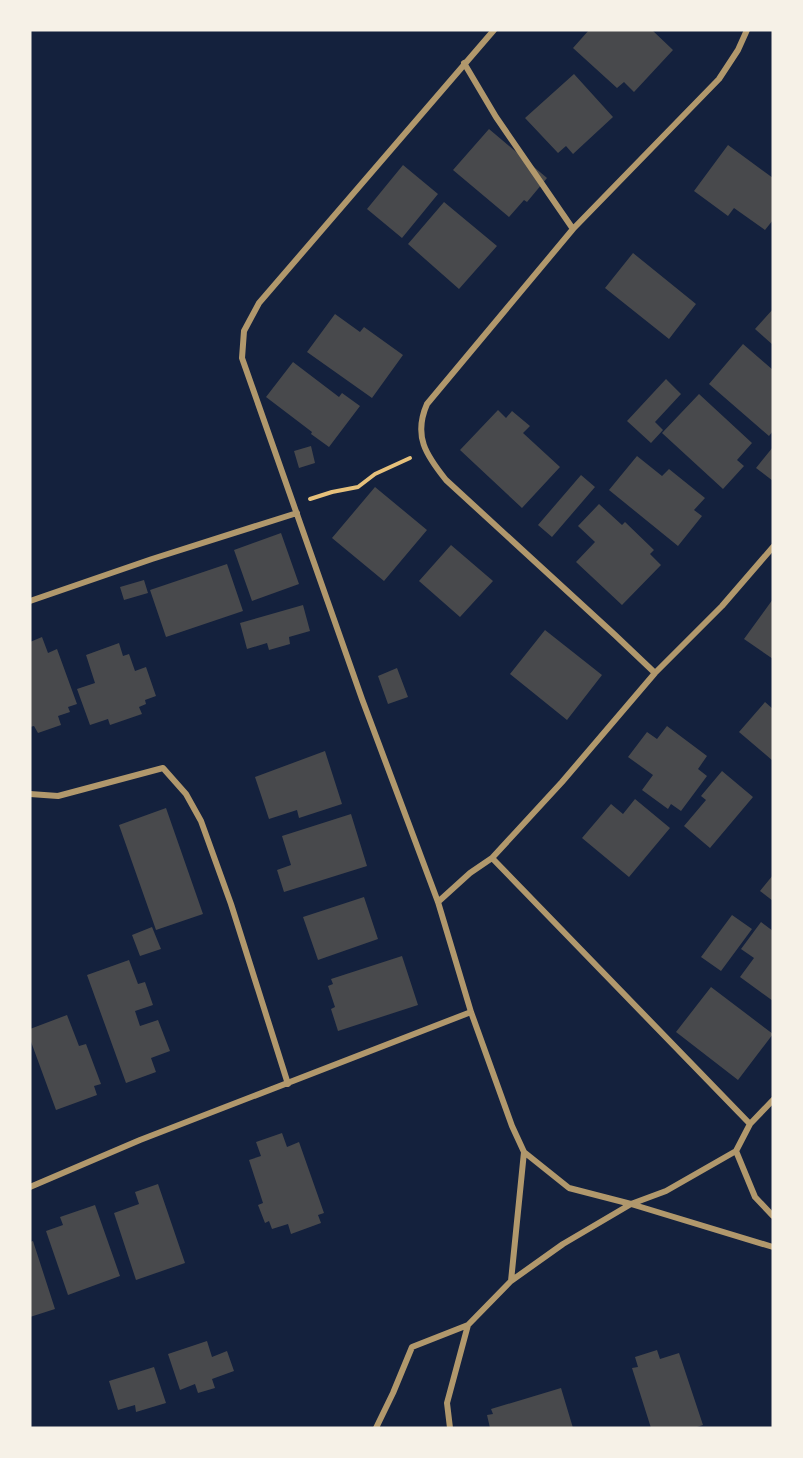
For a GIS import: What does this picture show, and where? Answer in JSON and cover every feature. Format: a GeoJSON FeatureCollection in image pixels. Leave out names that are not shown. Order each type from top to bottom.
{"type":"FeatureCollection","features":[{"type":"Feature","properties":{"kind":"street"},"geometry":{"type":"LineString","coordinates":[[494,30],[258,303],[244,331],[242,358],[362,699],[438,902],[471,1012],[512,1126],[524,1152],[569,1188],[631,1204],[773,1247]]}},
{"type":"Feature","properties":{"kind":"street"},"geometry":{"type":"LineString","coordinates":[[655,673],[446,480],[429,459],[420,433],[421,418],[427,404],[573,229],[719,79],[738,50],[747,30]]}},
{"type":"Feature","properties":{"kind":"street"},"geometry":{"type":"LineString","coordinates":[[464,63],[495,117],[573,229]]}},
{"type":"Feature","properties":{"kind":"street"},"geometry":{"type":"LineString","coordinates":[[30,602],[152,559],[297,513]]}},
{"type":"Feature","properties":{"kind":"street"},"geometry":{"type":"LineString","coordinates":[[438,902],[470,873],[492,858],[562,782],[655,673],[722,606],[773,547]]}},
{"type":"Feature","properties":{"kind":"street"},"geometry":{"type":"LineString","coordinates":[[30,794],[58,796],[163,768],[186,794],[201,821],[231,904],[288,1084]]}},
{"type":"Feature","properties":{"kind":"street"},"geometry":{"type":"LineString","coordinates":[[492,858],[750,1124]]}},
{"type":"Feature","properties":{"kind":"street"},"geometry":{"type":"LineString","coordinates":[[30,1187],[140,1140],[471,1012]]}},
{"type":"Feature","properties":{"kind":"street"},"geometry":{"type":"LineString","coordinates":[[375,1428],[393,1393],[412,1347],[468,1325],[511,1281],[563,1244],[631,1204],[666,1191],[736,1151],[750,1124],[773,1100]]}},
{"type":"Feature","properties":{"kind":"street"},"geometry":{"type":"LineString","coordinates":[[736,1151],[755,1197],[773,1216]]}},
{"type":"Feature","properties":{"kind":"street"},"geometry":{"type":"LineString","coordinates":[[511,1281],[524,1152]]}},
{"type":"Feature","properties":{"kind":"street"},"geometry":{"type":"LineString","coordinates":[[450,1428],[447,1402],[468,1325]]}},
{"type":"Feature","properties":{"kind":"path"},"geometry":{"type":"LineString","coordinates":[[294,505],[332,492],[358,487],[375,474],[410,458],[425,447]]}},
{"type":"Feature","properties":{"kind":"building"},"geometry":{"type":"Polygon","coordinates":[[[589,30],[652,30],[673,50],[634,92],[624,82],[617,88],[573,48],[589,30]]]}},
{"type":"Feature","properties":{"kind":"building"},"geometry":{"type":"Polygon","coordinates":[[[574,74],[613,117],[573,154],[566,146],[558,153],[525,118],[574,74]]]}},
{"type":"Feature","properties":{"kind":"building"},"geometry":{"type":"Polygon","coordinates":[[[489,129],[547,178],[527,202],[524,200],[509,217],[453,170],[489,129]]]}},
{"type":"Feature","properties":{"kind":"building"},"geometry":{"type":"Polygon","coordinates":[[[728,145],[773,178],[773,220],[765,230],[734,208],[728,216],[694,191],[728,145]]]}},
{"type":"Feature","properties":{"kind":"building"},"geometry":{"type":"Polygon","coordinates":[[[403,165],[438,194],[402,238],[367,209],[403,165]]]}},
{"type":"Feature","properties":{"kind":"building"},"geometry":{"type":"Polygon","coordinates":[[[444,202],[497,246],[459,289],[408,244],[444,202]]]}},
{"type":"Feature","properties":{"kind":"building"},"geometry":{"type":"Polygon","coordinates":[[[633,253],[696,304],[669,339],[605,288],[633,253]]]}},
{"type":"Feature","properties":{"kind":"building"},"geometry":{"type":"Polygon","coordinates":[[[773,309],[773,345],[755,329],[773,309]]]}},
{"type":"Feature","properties":{"kind":"building"},"geometry":{"type":"Polygon","coordinates":[[[335,314],[360,332],[364,327],[403,355],[372,398],[307,352],[335,314]]]}},
{"type":"Feature","properties":{"kind":"building"},"geometry":{"type":"Polygon","coordinates":[[[743,344],[773,370],[773,431],[769,436],[709,384],[743,344]]]}},
{"type":"Feature","properties":{"kind":"building"},"geometry":{"type":"Polygon","coordinates":[[[293,362],[339,397],[342,393],[360,406],[329,447],[266,397],[293,362]]]}},
{"type":"Feature","properties":{"kind":"building"},"geometry":{"type":"Polygon","coordinates":[[[666,379],[681,394],[655,422],[663,430],[651,443],[627,421],[666,379]]]}},
{"type":"Feature","properties":{"kind":"building"},"geometry":{"type":"Polygon","coordinates":[[[699,394],[752,443],[737,460],[744,466],[723,489],[662,433],[699,394]]]}},
{"type":"Feature","properties":{"kind":"building"},"geometry":{"type":"Polygon","coordinates":[[[498,410],[506,418],[512,411],[530,426],[523,433],[560,467],[522,508],[460,450],[498,410]]]}},
{"type":"Feature","properties":{"kind":"building"},"geometry":{"type":"Polygon","coordinates":[[[311,446],[315,463],[299,468],[294,451],[311,446]]]}},
{"type":"Feature","properties":{"kind":"building"},"geometry":{"type":"Polygon","coordinates":[[[773,447],[773,481],[756,468],[773,447]]]}},
{"type":"Feature","properties":{"kind":"building"},"geometry":{"type":"Polygon","coordinates":[[[637,456],[662,476],[669,469],[705,498],[694,510],[702,516],[678,546],[609,490],[637,456]]]}},
{"type":"Feature","properties":{"kind":"building"},"geometry":{"type":"Polygon","coordinates":[[[581,475],[595,487],[552,537],[538,525],[581,475]]]}},
{"type":"Feature","properties":{"kind":"building"},"geometry":{"type":"Polygon","coordinates":[[[375,487],[427,530],[384,581],[332,538],[375,487]]]}},
{"type":"Feature","properties":{"kind":"building"},"geometry":{"type":"Polygon","coordinates":[[[599,504],[622,525],[625,522],[654,550],[650,554],[661,565],[622,605],[576,562],[595,542],[578,526],[599,504]]]}},
{"type":"Feature","properties":{"kind":"building"},"geometry":{"type":"Polygon","coordinates":[[[281,533],[299,584],[252,601],[234,550],[281,533]]]}},
{"type":"Feature","properties":{"kind":"building"},"geometry":{"type":"Polygon","coordinates":[[[451,545],[493,581],[460,617],[419,581],[451,545]]]}},
{"type":"Feature","properties":{"kind":"building"},"geometry":{"type":"Polygon","coordinates":[[[227,564],[243,611],[166,637],[150,590],[227,564]]]}},
{"type":"Feature","properties":{"kind":"building"},"geometry":{"type":"Polygon","coordinates":[[[144,580],[148,593],[124,600],[120,587],[144,580]]]}},
{"type":"Feature","properties":{"kind":"building"},"geometry":{"type":"Polygon","coordinates":[[[773,599],[773,659],[744,639],[773,599]]]}},
{"type":"Feature","properties":{"kind":"building"},"geometry":{"type":"Polygon","coordinates":[[[303,605],[310,631],[289,637],[290,644],[269,650],[267,643],[247,649],[240,623],[303,605]]]}},
{"type":"Feature","properties":{"kind":"building"},"geometry":{"type":"Polygon","coordinates":[[[545,630],[602,675],[567,720],[510,674],[545,630]]]}},
{"type":"Feature","properties":{"kind":"building"},"geometry":{"type":"Polygon","coordinates":[[[42,637],[48,653],[57,649],[77,704],[68,707],[70,712],[58,716],[61,725],[38,733],[34,726],[30,727],[30,642],[42,637]]]}},
{"type":"Feature","properties":{"kind":"building"},"geometry":{"type":"Polygon","coordinates":[[[119,643],[123,656],[129,654],[135,671],[146,667],[156,696],[145,700],[146,704],[139,707],[142,714],[110,725],[108,719],[90,725],[77,689],[95,683],[86,655],[119,643]]]}},
{"type":"Feature","properties":{"kind":"building"},"geometry":{"type":"Polygon","coordinates":[[[397,668],[408,697],[388,704],[378,676],[397,668]]]}},
{"type":"Feature","properties":{"kind":"building"},"geometry":{"type":"Polygon","coordinates":[[[765,702],[773,709],[773,761],[739,732],[765,702]]]}},
{"type":"Feature","properties":{"kind":"building"},"geometry":{"type":"Polygon","coordinates":[[[667,726],[707,756],[698,769],[707,776],[681,811],[671,804],[668,809],[642,790],[653,775],[628,757],[647,732],[657,739],[667,726]]]}},
{"type":"Feature","properties":{"kind":"building"},"geometry":{"type":"Polygon","coordinates":[[[325,751],[342,804],[299,818],[297,810],[269,819],[255,777],[325,751]]]}},
{"type":"Feature","properties":{"kind":"building"},"geometry":{"type":"Polygon","coordinates":[[[722,771],[753,797],[710,848],[684,826],[706,800],[701,796],[722,771]]]}},
{"type":"Feature","properties":{"kind":"building"},"geometry":{"type":"Polygon","coordinates":[[[635,799],[670,828],[629,877],[582,838],[611,804],[623,814],[635,799]]]}},
{"type":"Feature","properties":{"kind":"building"},"geometry":{"type":"Polygon","coordinates":[[[166,808],[203,914],[156,930],[119,825],[166,808]]]}},
{"type":"Feature","properties":{"kind":"building"},"geometry":{"type":"Polygon","coordinates":[[[351,814],[367,866],[284,892],[277,870],[291,865],[282,836],[351,814]]]}},
{"type":"Feature","properties":{"kind":"building"},"geometry":{"type":"Polygon","coordinates":[[[773,875],[773,901],[760,891],[773,875]]]}},
{"type":"Feature","properties":{"kind":"building"},"geometry":{"type":"Polygon","coordinates":[[[364,897],[378,939],[318,960],[303,917],[364,897]]]}},
{"type":"Feature","properties":{"kind":"building"},"geometry":{"type":"Polygon","coordinates":[[[732,915],[752,929],[721,971],[701,957],[732,915]]]}},
{"type":"Feature","properties":{"kind":"building"},"geometry":{"type":"Polygon","coordinates":[[[761,922],[773,931],[773,1001],[740,977],[754,958],[741,949],[761,922]]]}},
{"type":"Feature","properties":{"kind":"building"},"geometry":{"type":"Polygon","coordinates":[[[152,927],[161,949],[140,956],[132,935],[152,927]]]}},
{"type":"Feature","properties":{"kind":"building"},"geometry":{"type":"Polygon","coordinates":[[[402,956],[418,1005],[338,1031],[331,1009],[335,1007],[328,986],[333,984],[331,979],[402,956]]]}},
{"type":"Feature","properties":{"kind":"building"},"geometry":{"type":"Polygon","coordinates":[[[129,960],[138,984],[145,982],[153,1005],[135,1011],[140,1026],[158,1020],[170,1051],[151,1058],[156,1072],[126,1083],[87,975],[129,960]]]}},
{"type":"Feature","properties":{"kind":"building"},"geometry":{"type":"Polygon","coordinates":[[[711,987],[773,1034],[738,1080],[676,1032],[711,987]]]}},
{"type":"Feature","properties":{"kind":"building"},"geometry":{"type":"Polygon","coordinates":[[[67,1015],[79,1046],[86,1044],[101,1084],[94,1086],[97,1095],[56,1110],[30,1039],[30,1029],[67,1015]]]}},
{"type":"Feature","properties":{"kind":"building"},"geometry":{"type":"Polygon","coordinates":[[[282,1133],[287,1147],[299,1142],[324,1213],[318,1215],[321,1223],[291,1234],[288,1224],[272,1229],[269,1221],[265,1223],[258,1205],[263,1203],[249,1160],[261,1156],[256,1142],[282,1133]]]}},
{"type":"Feature","properties":{"kind":"building"},"geometry":{"type":"Polygon","coordinates":[[[158,1184],[185,1263],[136,1280],[114,1213],[139,1204],[135,1192],[158,1184]]]}},
{"type":"Feature","properties":{"kind":"building"},"geometry":{"type":"Polygon","coordinates":[[[95,1205],[120,1276],[68,1295],[46,1231],[63,1225],[60,1217],[95,1205]]]}},
{"type":"Feature","properties":{"kind":"building"},"geometry":{"type":"Polygon","coordinates":[[[33,1241],[55,1309],[30,1317],[30,1242],[33,1241]]]}},
{"type":"Feature","properties":{"kind":"building"},"geometry":{"type":"Polygon","coordinates":[[[207,1341],[212,1357],[227,1351],[234,1371],[212,1379],[215,1388],[198,1393],[195,1384],[180,1390],[168,1354],[207,1341]]]}},
{"type":"Feature","properties":{"kind":"building"},"geometry":{"type":"Polygon","coordinates":[[[657,1350],[660,1359],[679,1353],[703,1425],[694,1428],[651,1428],[632,1368],[638,1367],[635,1357],[657,1350]]]}},
{"type":"Feature","properties":{"kind":"building"},"geometry":{"type":"Polygon","coordinates":[[[154,1367],[166,1403],[136,1412],[135,1405],[118,1410],[109,1381],[154,1367]]]}},
{"type":"Feature","properties":{"kind":"building"},"geometry":{"type":"Polygon","coordinates":[[[561,1388],[573,1428],[490,1428],[487,1415],[493,1414],[491,1409],[561,1388]]]}}]}
